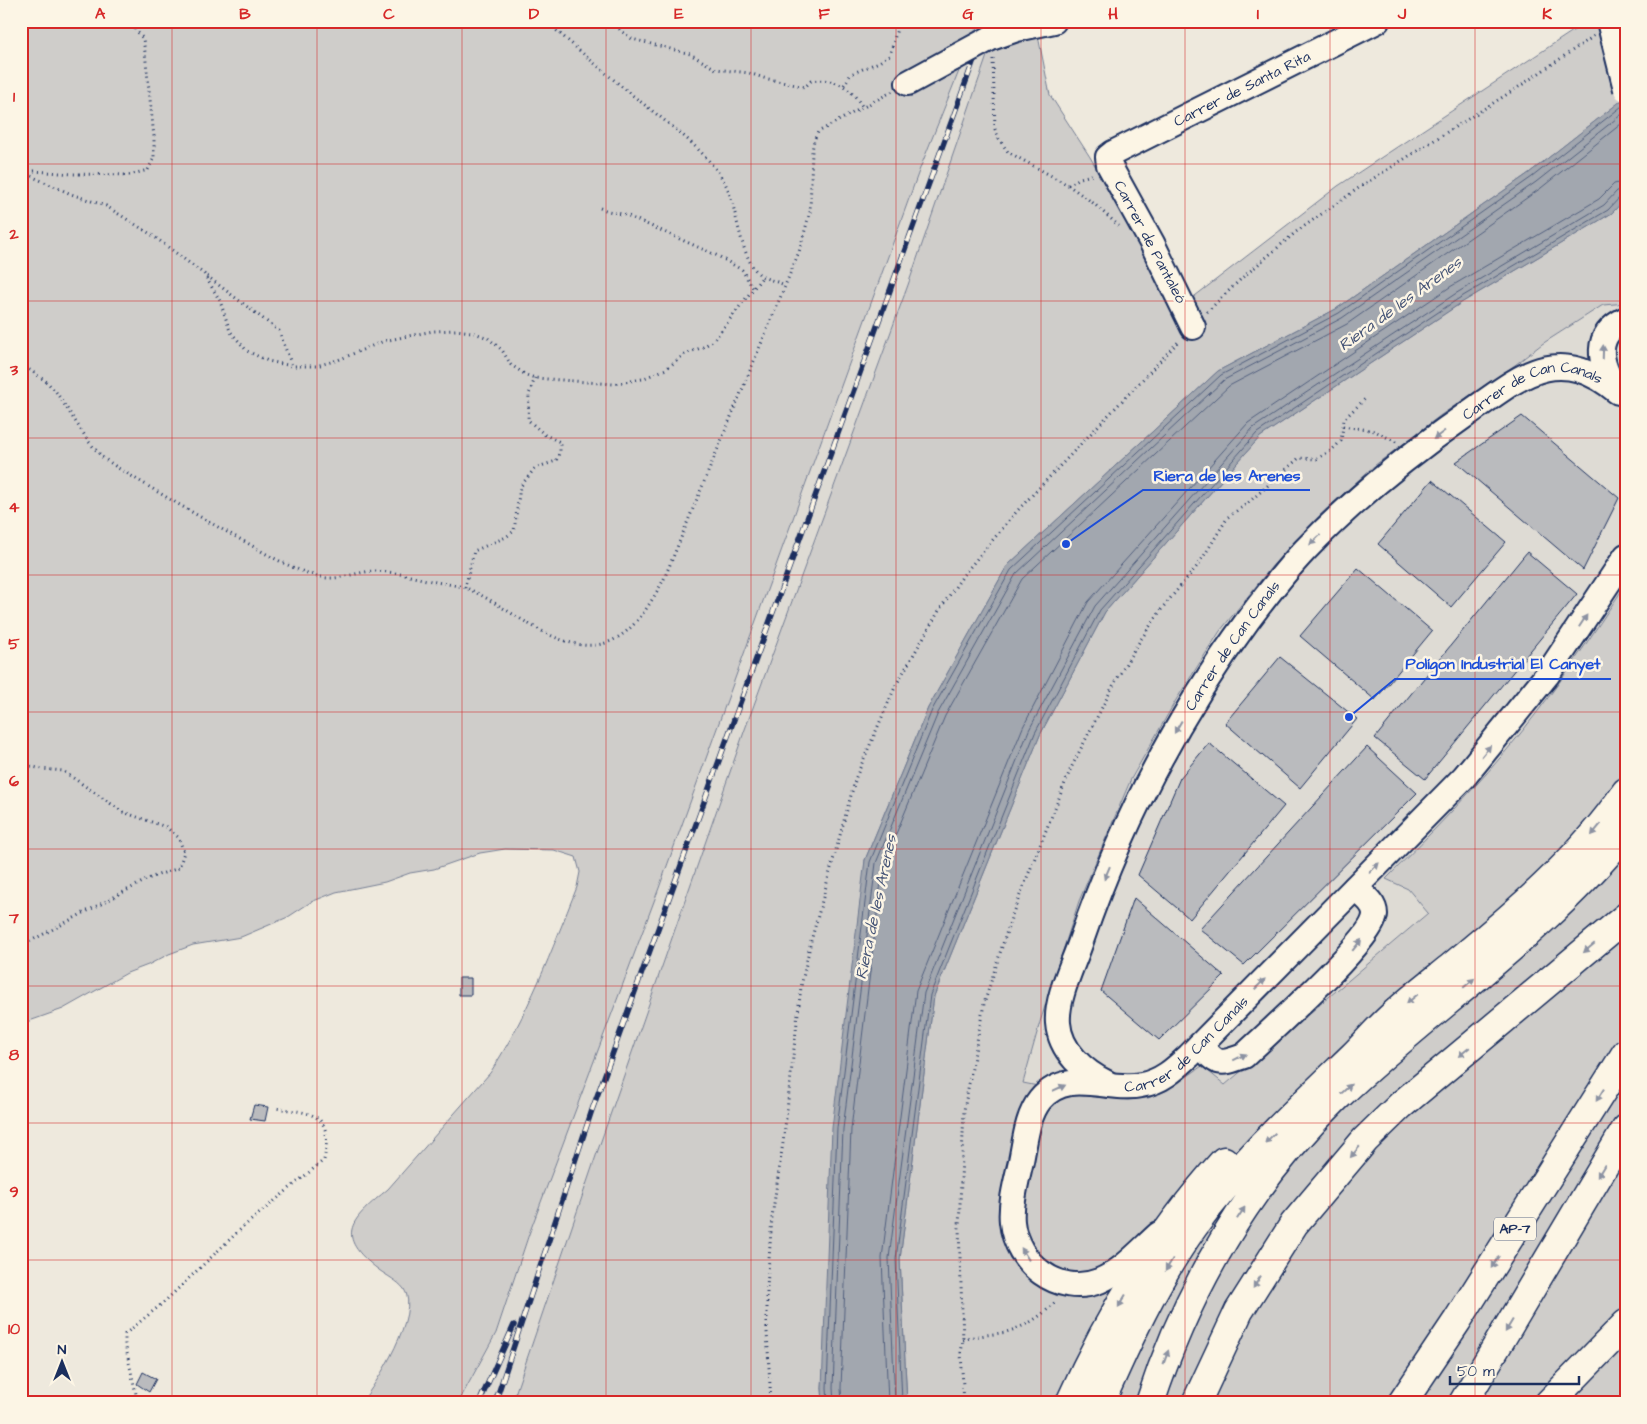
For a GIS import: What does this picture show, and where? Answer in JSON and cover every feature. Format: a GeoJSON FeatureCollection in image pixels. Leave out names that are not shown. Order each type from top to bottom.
{"type":"FeatureCollection","features":[{"type":"Feature","properties":{"kind":"main road"},"geometry":{"type":"LineString","coordinates":[[1100,1403],[1139,1319],[1168,1266],[1227,1183],[1391,1017],[1492,933],[1547,884],[1588,840],[1626,792]]}},
{"type":"Feature","properties":{"kind":"main road"},"geometry":{"type":"LineString","coordinates":[[1150,1403],[1169,1348],[1206,1273],[1260,1184],[1285,1153],[1335,1099],[1369,1068],[1543,920],[1588,877],[1626,832]]}},
{"type":"Feature","properties":{"kind":"main road"},"geometry":{"type":"LineString","coordinates":[[1196,1403],[1239,1311],[1294,1224],[1365,1140],[1401,1105],[1626,917]]}},
{"type":"Feature","properties":{"kind":"main road"},"geometry":{"type":"LineString","coordinates":[[1070,1403],[1109,1322],[1135,1279],[1198,1189],[1263,1119],[1350,1042],[1391,1017]]}},
{"type":"Feature","properties":{"kind":"main road","name":"AP-7"},"geometry":{"type":"LineString","coordinates":[[1402,1403],[1457,1321],[1626,1053]]}},
{"type":"Feature","properties":{"kind":"main road"},"geometry":{"type":"LineString","coordinates":[[1463,1403],[1626,1129]]}},
{"type":"Feature","properties":{"kind":"main road"},"geometry":{"type":"LineString","coordinates":[[1550,1403],[1624,1326]]}},
{"type":"Feature","properties":{"kind":"street"},"geometry":{"type":"LineString","coordinates":[[908,83],[991,38],[1017,29],[1054,21]]}},
{"type":"Feature","properties":{"kind":"street","name":"Carrer de Santa Rita"},"geometry":{"type":"LineString","coordinates":[[1111,165],[1113,153],[1377,21]]}},
{"type":"Feature","properties":{"kind":"street"},"geometry":{"type":"LineString","coordinates":[[1602,28],[1626,88]]}},
{"type":"Feature","properties":{"kind":"street","name":"Carrer de Pantaleó"},"geometry":{"type":"LineString","coordinates":[[1111,165],[1152,243],[1187,333]]}},
{"type":"Feature","properties":{"kind":"street","name":"Carrer de Can Canals"},"geometry":{"type":"LineString","coordinates":[[1622,398],[1607,375],[1602,354],[1605,338],[1610,330],[1616,324],[1626,319]]}},
{"type":"Feature","properties":{"kind":"street","name":"Carrer de Can Canals"},"geometry":{"type":"LineString","coordinates":[[1111,1084],[1089,1073],[1072,1056],[1064,1042],[1058,1025],[1062,994],[1090,916],[1121,840],[1158,762],[1201,688],[1266,595],[1304,550],[1353,504],[1412,456],[1526,375],[1537,370],[1563,367],[1582,370],[1603,380],[1622,398]]}},
{"type":"Feature","properties":{"kind":"street","name":"Carrer de Can Canals"},"geometry":{"type":"LineString","coordinates":[[1178,1216],[1122,1266],[1099,1281],[1086,1284],[1062,1283],[1049,1279],[1040,1273],[1022,1252],[1012,1221],[1014,1194],[1036,1106],[1042,1099],[1061,1086],[1081,1082],[1132,1086],[1151,1083],[1171,1072],[1200,1045],[1464,777],[1547,675],[1626,556]]}},
{"type":"Feature","properties":{"kind":"street"},"geometry":{"type":"LineString","coordinates":[[1200,1045],[1211,1058],[1225,1063],[1244,1056],[1348,957],[1369,930],[1375,916],[1373,905],[1355,888]]}},
{"type":"Feature","properties":{"kind":"path"},"geometry":{"type":"LineString","coordinates":[[22,172],[34,170],[129,175],[148,170],[154,158],[154,138],[144,46],[143,39],[129,21]]}},
{"type":"Feature","properties":{"kind":"path"},"geometry":{"type":"LineString","coordinates":[[545,21],[640,102],[686,138],[709,162],[725,184],[750,262],[762,276],[785,285]]}},
{"type":"Feature","properties":{"kind":"path"},"geometry":{"type":"LineString","coordinates":[[613,21],[621,31],[632,39],[690,54],[716,69],[749,73],[805,87],[811,81],[833,80],[844,85],[858,100],[862,108]]}},
{"type":"Feature","properties":{"kind":"path"},"geometry":{"type":"LineString","coordinates":[[844,85],[851,74],[880,62],[890,55],[899,21]]}},
{"type":"Feature","properties":{"kind":"path"},"geometry":{"type":"LineString","coordinates":[[771,1403],[767,1332],[767,1288],[772,1217],[784,1136],[801,987],[811,942],[856,777],[896,685],[940,609],[964,574],[1018,510],[1242,278],[1296,232],[1363,185],[1517,88],[1602,28]]}},
{"type":"Feature","properties":{"kind":"path"},"geometry":{"type":"LineString","coordinates":[[991,38],[994,120],[998,139],[1008,152],[1068,185],[1093,203],[1120,227]]}},
{"type":"Feature","properties":{"kind":"path"},"geometry":{"type":"LineString","coordinates":[[21,364],[47,382],[56,392],[80,431],[102,457],[221,529],[306,573],[334,578],[374,571],[465,588],[486,598],[531,625],[569,642],[596,645],[609,642],[624,634],[634,624],[664,579],[766,334],[808,226],[812,151],[818,132],[908,83]]}},
{"type":"Feature","properties":{"kind":"path"},"geometry":{"type":"LineString","coordinates":[[1068,185],[1111,165]]}},
{"type":"Feature","properties":{"kind":"path"},"geometry":{"type":"LineString","coordinates":[[22,172],[71,194],[106,206],[152,235],[279,331],[292,366]]}},
{"type":"Feature","properties":{"kind":"path"},"geometry":{"type":"LineString","coordinates":[[600,208],[626,215],[718,256],[742,270],[753,288]]}},
{"type":"Feature","properties":{"kind":"path"},"geometry":{"type":"LineString","coordinates":[[204,274],[220,301],[230,331],[247,350],[268,361],[292,366],[316,366],[338,360],[384,341],[433,331],[456,330],[472,332],[488,338],[502,350],[511,365],[526,375],[535,378],[612,384],[642,379],[666,369],[686,354],[714,340],[762,276]]}},
{"type":"Feature","properties":{"kind":"path"},"geometry":{"type":"LineString","coordinates":[[465,588],[474,551],[506,537],[514,531],[520,487],[535,468],[556,462],[560,451],[560,442],[545,435],[528,420],[530,394],[535,378]]}},
{"type":"Feature","properties":{"kind":"path"},"geometry":{"type":"LineString","coordinates":[[964,1403],[961,1353],[963,1340],[959,1228],[964,1110],[982,1014],[1012,915],[1071,768],[1113,686],[1135,648],[1163,607],[1199,564],[1228,517],[1249,502],[1299,458],[1317,459],[1332,450],[1341,442],[1344,419],[1366,398]]}},
{"type":"Feature","properties":{"kind":"path"},"geometry":{"type":"LineString","coordinates":[[1343,426],[1375,431],[1392,439],[1412,456]]}},
{"type":"Feature","properties":{"kind":"path"},"geometry":{"type":"LineString","coordinates":[[21,764],[63,771],[124,812],[166,826],[178,837],[184,852],[179,868],[152,877],[21,946]]}},
{"type":"Feature","properties":{"kind":"path"},"geometry":{"type":"LineString","coordinates":[[138,1403],[125,1344],[125,1334],[163,1303],[243,1227],[324,1160],[327,1145],[325,1128],[318,1117],[308,1112],[274,1108]]}},
{"type":"Feature","properties":{"kind":"path"},"geometry":{"type":"LineString","coordinates":[[963,1340],[1006,1332],[1025,1325],[1044,1314],[1056,1301],[1062,1283]]}},
{"type":"Feature","properties":{"kind":"shaded area"},"geometry":{"type":"Polygon","coordinates":[[[21,21],[979,21],[919,171],[659,888],[529,1234],[496,1333],[458,1403],[361,1403],[377,1380],[395,1348],[407,1314],[408,1300],[402,1286],[364,1258],[352,1237],[352,1228],[365,1209],[388,1189],[490,1073],[504,1050],[528,1005],[577,887],[580,872],[576,857],[554,850],[505,849],[480,853],[434,869],[410,873],[385,882],[336,892],[311,902],[288,917],[241,937],[193,945],[169,954],[127,973],[63,1009],[21,1024],[21,21]]]}},
{"type":"Feature","properties":{"kind":"shaded area"},"geometry":{"type":"Polygon","coordinates":[[[979,21],[999,21],[908,285],[744,732],[512,1403],[458,1403],[496,1333],[529,1234],[659,888],[919,171],[979,21]]]}},
{"type":"Feature","properties":{"kind":"shaded area"},"geometry":{"type":"Polygon","coordinates":[[[999,21],[1035,21],[1050,95],[1090,157],[1178,309],[1338,186],[1588,21],[1626,21],[1626,97],[1529,173],[1336,309],[1218,371],[1007,566],[928,708],[865,860],[822,1388],[823,1403],[512,1403],[744,732],[908,285],[999,21]]]}},
{"type":"Feature","properties":{"kind":"shaded area"},"geometry":{"type":"Polygon","coordinates":[[[1626,198],[1626,303],[1603,305],[1542,344],[1515,365],[1441,415],[1374,466],[1320,515],[1273,565],[1220,631],[1176,700],[1131,779],[1079,901],[1040,1022],[1023,1083],[1093,1097],[1128,1100],[1148,1098],[1168,1090],[1202,1066],[1225,1085],[1428,913],[1408,889],[1386,879],[1472,790],[1520,734],[1562,679],[1626,584],[1626,1403],[907,1403],[900,1259],[934,996],[1040,735],[1105,612],[1260,437],[1461,303],[1612,213],[1626,198]]]}},
{"type":"Feature","properties":{"kind":"shaded area"},"geometry":{"type":"Polygon","coordinates":[[[1626,303],[1626,342],[1620,348],[1622,369],[1626,374],[1626,584],[1568,671],[1520,734],[1447,817],[1386,879],[1408,889],[1428,913],[1225,1085],[1202,1067],[1168,1090],[1148,1098],[1128,1100],[1093,1097],[1023,1083],[1040,1022],[1079,901],[1131,779],[1176,700],[1220,631],[1273,565],[1320,515],[1374,466],[1441,415],[1515,365],[1542,344],[1603,305],[1626,303]]]}},
{"type":"Feature","properties":{"kind":"shaded area"},"geometry":{"type":"Polygon","coordinates":[[[1626,342],[1626,374],[1622,369],[1620,347],[1626,342]]]}},
{"type":"Feature","properties":{"kind":"water"},"geometry":{"type":"Polygon","coordinates":[[[1626,97],[1626,198],[1612,213],[1461,303],[1260,437],[1105,612],[1040,735],[934,996],[900,1259],[907,1403],[823,1403],[832,1128],[865,860],[928,708],[1007,566],[1218,371],[1336,309],[1529,173],[1626,97]]]}},
{"type":"Feature","properties":{"kind":"building"},"geometry":{"type":"Polygon","coordinates":[[[1522,416],[1619,498],[1583,570],[1456,462],[1522,416]]]}},
{"type":"Feature","properties":{"kind":"building"},"geometry":{"type":"Polygon","coordinates":[[[1432,480],[1506,542],[1451,607],[1378,544],[1432,480]]]}},
{"type":"Feature","properties":{"kind":"building"},"geometry":{"type":"Polygon","coordinates":[[[1527,552],[1577,594],[1425,779],[1375,738],[1527,552]]]}},
{"type":"Feature","properties":{"kind":"building"},"geometry":{"type":"Polygon","coordinates":[[[1358,568],[1432,631],[1375,700],[1300,636],[1358,568]]]}},
{"type":"Feature","properties":{"kind":"building"},"geometry":{"type":"Polygon","coordinates":[[[1280,657],[1357,719],[1300,788],[1225,723],[1280,657]]]}},
{"type":"Feature","properties":{"kind":"building"},"geometry":{"type":"Polygon","coordinates":[[[1209,743],[1284,806],[1190,919],[1138,875],[1180,778],[1209,743]]]}},
{"type":"Feature","properties":{"kind":"building"},"geometry":{"type":"Polygon","coordinates":[[[1367,747],[1417,793],[1244,965],[1200,929],[1367,747]]]}},
{"type":"Feature","properties":{"kind":"building"},"geometry":{"type":"Polygon","coordinates":[[[1134,898],[1224,976],[1159,1040],[1101,991],[1134,898]]]}},
{"type":"Feature","properties":{"kind":"building"},"geometry":{"type":"Polygon","coordinates":[[[459,978],[471,978],[471,995],[459,995],[459,978]]]}},
{"type":"Feature","properties":{"kind":"building"},"geometry":{"type":"Polygon","coordinates":[[[254,1105],[268,1107],[265,1121],[250,1119],[254,1105]]]}},
{"type":"Feature","properties":{"kind":"building"},"geometry":{"type":"Polygon","coordinates":[[[143,1372],[156,1379],[149,1392],[137,1384],[143,1372]]]}},
{"type":"Feature","properties":{"kind":"railway"},"geometry":{"type":"LineString","coordinates":[[495,1403],[592,1110],[988,21]]}},
{"type":"Feature","properties":{"kind":"railway"},"geometry":{"type":"LineString","coordinates":[[479,1403],[514,1325]]}},
{"type":"Feature","properties":{"kind":"place","name":"Riera de les Arenes"},"geometry":{"type":"Point","coordinates":[1066,544]}},
{"type":"Feature","properties":{"kind":"place","name":"Polígon Industrial El Canyet"},"geometry":{"type":"Point","coordinates":[1349,717]}}]}
